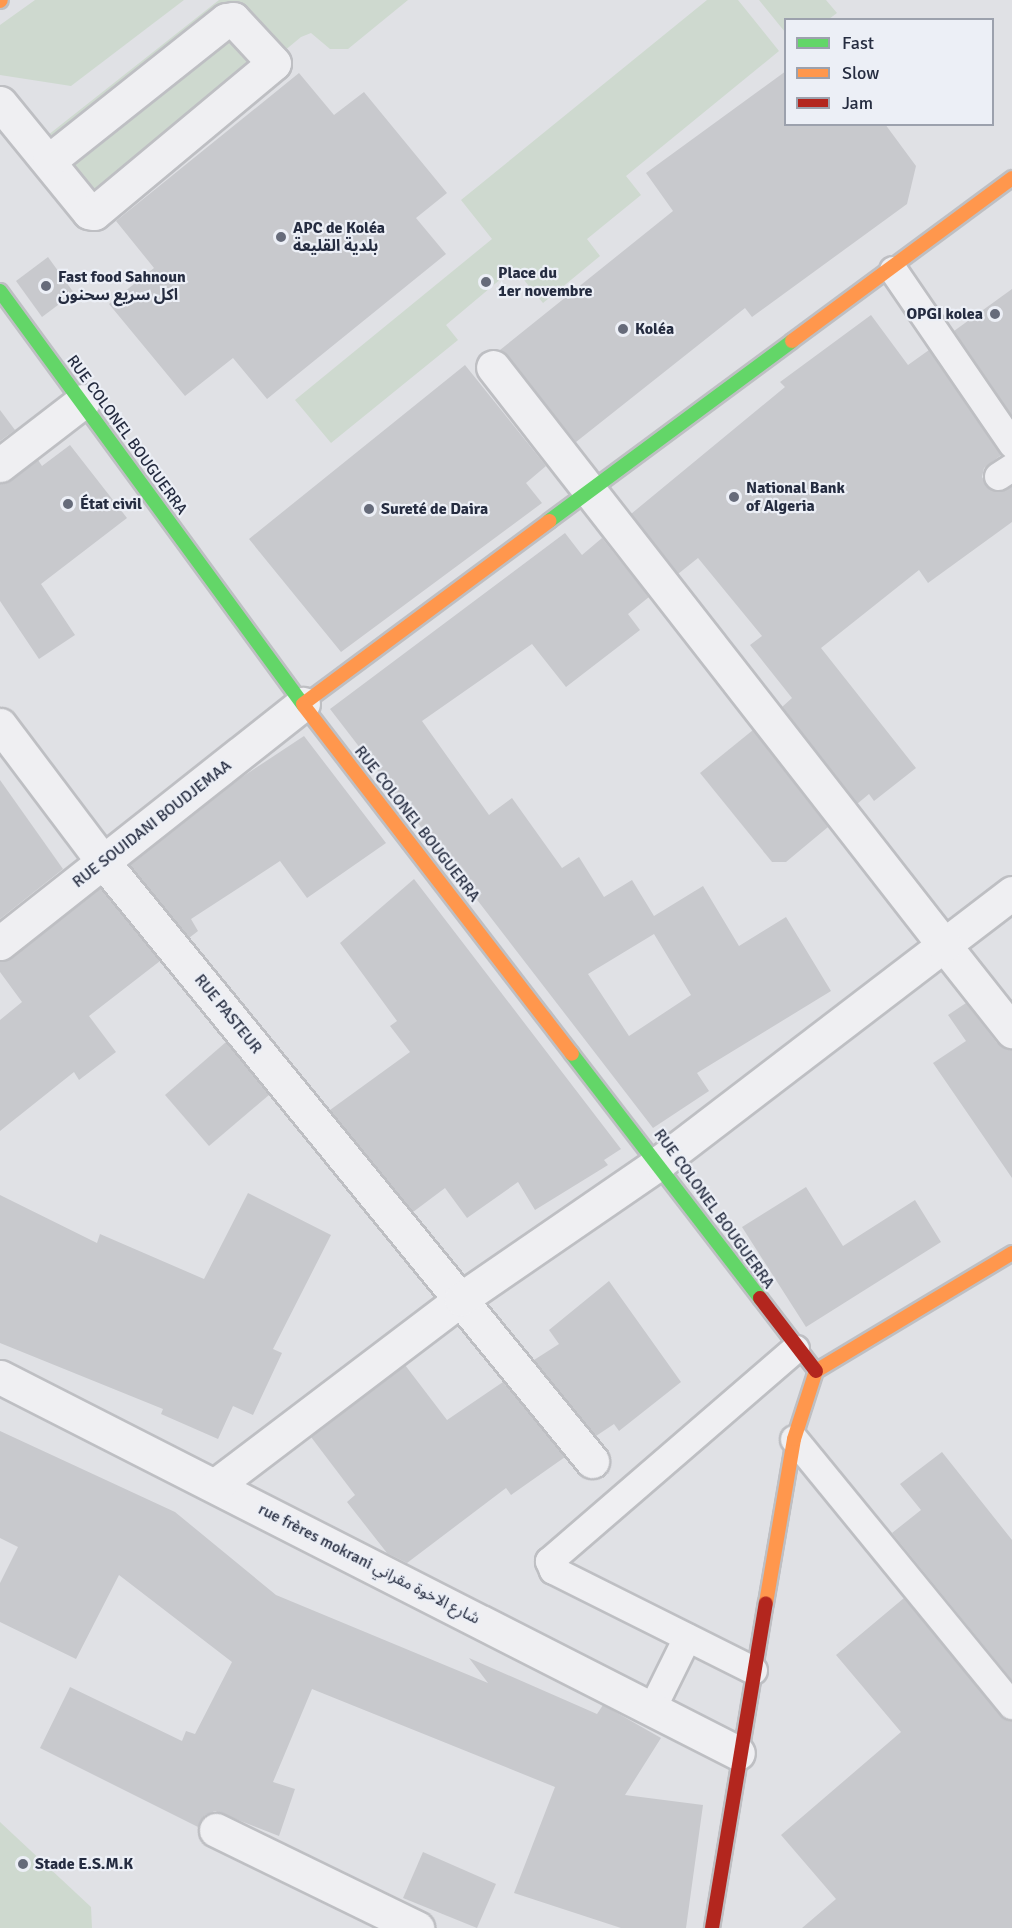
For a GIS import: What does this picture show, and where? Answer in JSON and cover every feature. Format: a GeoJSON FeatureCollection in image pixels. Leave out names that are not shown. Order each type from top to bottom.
{"type":"FeatureCollection","features":[{"type":"Feature","properties":{"kind":"main road"},"geometry":{"type":"LineString","coordinates":[[303,704],[439,607],[590,488],[893,270],[1012,178]]}},
{"type":"Feature","properties":{"kind":"main road","name":"RUE COLONEL BOUGUERRA"},"geometry":{"type":"LineString","coordinates":[[0,291],[303,704],[660,1162],[795,1349],[816,1371]]}},
{"type":"Feature","properties":{"kind":"main road"},"geometry":{"type":"LineString","coordinates":[[712,1928],[738,1753],[794,1439],[816,1371],[1012,1253]]}},
{"type":"Feature","properties":{"kind":"street"},"geometry":{"type":"LineString","coordinates":[[0,103],[94,213],[274,63],[233,19],[226,20],[50,161]]}},
{"type":"Feature","properties":{"kind":"street"},"geometry":{"type":"LineString","coordinates":[[494,367],[1012,1031]]}},
{"type":"Feature","properties":{"kind":"street"},"geometry":{"type":"LineString","coordinates":[[0,465],[82,401]]}},
{"type":"Feature","properties":{"kind":"street","name":"RUE SOUIDANI BOUDJEMAA"},"geometry":{"type":"LineString","coordinates":[[0,944],[303,704]]}},
{"type":"Feature","properties":{"kind":"street","name":"RUE PASTEUR"},"geometry":{"type":"LineString","coordinates":[[0,724],[104,862],[592,1461]]}},
{"type":"Feature","properties":{"kind":"street"},"geometry":{"type":"LineString","coordinates":[[216,1485],[461,1299],[660,1162],[1012,893]]}},
{"type":"Feature","properties":{"kind":"street","name":"rue frères mokrani شارع الاخوة مقراني"},"geometry":{"type":"LineString","coordinates":[[0,1377],[216,1485],[738,1753]]}},
{"type":"Feature","properties":{"kind":"street"},"geometry":{"type":"LineString","coordinates":[[216,1830],[417,1928]]}},
{"type":"Feature","properties":{"kind":"lane"},"geometry":{"type":"LineString","coordinates":[[893,270],[1012,444]]}},
{"type":"Feature","properties":{"kind":"lane"},"geometry":{"type":"LineString","coordinates":[[753,1670],[553,1570],[551,1554],[795,1349]]}},
{"type":"Feature","properties":{"kind":"lane"},"geometry":{"type":"LineString","coordinates":[[794,1439],[1012,1705]]}},
{"type":"Feature","properties":{"kind":"lane"},"geometry":{"type":"LineString","coordinates":[[651,1710],[687,1637]]}},
{"type":"Feature","properties":{"kind":"shaded area"},"geometry":{"type":"Polygon","coordinates":[[[35,0],[184,0],[71,86],[0,75],[0,25],[35,0]]]}},
{"type":"Feature","properties":{"kind":"shaded area"},"geometry":{"type":"Polygon","coordinates":[[[219,0],[408,0],[348,49],[330,49],[311,33],[301,37],[109,196],[93,197],[43,139],[219,0]]]}},
{"type":"Feature","properties":{"kind":"shaded area"},"geometry":{"type":"Polygon","coordinates":[[[707,0],[738,0],[779,51],[626,176],[641,195],[587,239],[600,256],[543,303],[514,268],[446,325],[458,340],[331,443],[295,400],[492,239],[461,200],[707,0]]]}},
{"type":"Feature","properties":{"kind":"shaded area"},"geometry":{"type":"Polygon","coordinates":[[[759,0],[826,0],[837,13],[830,18],[784,18],[784,31],[759,0]]]}},
{"type":"Feature","properties":{"kind":"shaded area","name":"Stade E.S.M.K"},"geometry":{"type":"Polygon","coordinates":[[[0,1822],[91,1907],[92,1928],[0,1928],[0,1822]]]}},
{"type":"Feature","properties":{"kind":"building"},"geometry":{"type":"Polygon","coordinates":[[[784,72],[784,126],[886,126],[916,166],[907,204],[752,317],[745,308],[576,442],[500,350],[673,211],[646,173],[784,72]]]}},
{"type":"Feature","properties":{"kind":"building","name":"APC de Koléa بلدية القليعة"},"geometry":{"type":"Polygon","coordinates":[[[299,73],[334,115],[364,92],[447,193],[416,218],[446,254],[267,399],[233,358],[185,396],[109,304],[154,268],[116,221],[299,73]]]}},
{"type":"Feature","properties":{"kind":"building"},"geometry":{"type":"Polygon","coordinates":[[[48,257],[74,293],[42,317],[16,281],[48,257]]]}},
{"type":"Feature","properties":{"kind":"building","name":"OPGI kolea"},"geometry":{"type":"Polygon","coordinates":[[[1012,289],[1012,416],[954,331],[1012,289]]]}},
{"type":"Feature","properties":{"kind":"building"},"geometry":{"type":"Polygon","coordinates":[[[871,315],[908,365],[929,350],[1001,455],[984,468],[982,477],[991,490],[1012,486],[1012,522],[928,583],[919,570],[821,648],[916,768],[874,801],[869,794],[857,804],[782,707],[792,698],[750,645],[762,636],[698,558],[678,574],[631,514],[785,387],[780,382],[871,315]]]}},
{"type":"Feature","properties":{"kind":"building"},"geometry":{"type":"Polygon","coordinates":[[[465,365],[546,466],[526,483],[542,503],[341,652],[249,539],[465,365]]]}},
{"type":"Feature","properties":{"kind":"building"},"geometry":{"type":"Polygon","coordinates":[[[0,410],[15,430],[0,441],[0,410]]]}},
{"type":"Feature","properties":{"kind":"building"},"geometry":{"type":"Polygon","coordinates":[[[70,445],[127,518],[41,584],[75,635],[39,659],[0,601],[0,483],[38,460],[42,466],[70,445]]]}},
{"type":"Feature","properties":{"kind":"building"},"geometry":{"type":"Polygon","coordinates":[[[565,533],[582,555],[602,538],[649,597],[628,614],[640,630],[566,687],[532,644],[422,721],[489,815],[512,798],[562,868],[579,857],[604,897],[632,880],[654,916],[703,886],[739,946],[786,917],[831,991],[697,1073],[709,1091],[653,1128],[330,709],[565,533]],[[654,934],[588,974],[629,1036],[691,995],[654,934]]]}},
{"type":"Feature","properties":{"kind":"building"},"geometry":{"type":"Polygon","coordinates":[[[753,730],[828,827],[786,862],[772,862],[700,773],[753,730]]]}},
{"type":"Feature","properties":{"kind":"building"},"geometry":{"type":"Polygon","coordinates":[[[304,736],[386,843],[307,898],[280,861],[191,919],[198,931],[189,938],[130,865],[233,783],[304,736]]]}},
{"type":"Feature","properties":{"kind":"building"},"geometry":{"type":"Polygon","coordinates":[[[0,780],[63,869],[0,919],[0,780]]]}},
{"type":"Feature","properties":{"kind":"building"},"geometry":{"type":"Polygon","coordinates":[[[414,879],[621,1149],[604,1160],[608,1165],[535,1210],[518,1182],[467,1218],[445,1188],[413,1212],[330,1110],[410,1052],[390,1026],[397,1021],[340,943],[414,879]]]}},
{"type":"Feature","properties":{"kind":"building"},"geometry":{"type":"Polygon","coordinates":[[[100,888],[160,961],[89,1016],[116,1052],[79,1080],[74,1072],[0,1131],[0,1020],[22,1002],[0,972],[0,961],[100,888]]]}},
{"type":"Feature","properties":{"kind":"building"},"geometry":{"type":"Polygon","coordinates":[[[966,1003],[997,1043],[1012,1049],[1012,1178],[933,1063],[966,1041],[948,1015],[966,1003]]]}},
{"type":"Feature","properties":{"kind":"building"},"geometry":{"type":"Polygon","coordinates":[[[226,1042],[269,1095],[209,1146],[165,1095],[226,1042]]]}},
{"type":"Feature","properties":{"kind":"building"},"geometry":{"type":"Polygon","coordinates":[[[806,1187],[843,1246],[915,1200],[941,1242],[806,1327],[742,1227],[806,1187]]]}},
{"type":"Feature","properties":{"kind":"building"},"geometry":{"type":"Polygon","coordinates":[[[248,1193],[331,1235],[273,1349],[282,1353],[253,1415],[233,1406],[218,1439],[161,1414],[163,1409],[0,1343],[0,1195],[97,1243],[100,1234],[204,1279],[248,1193]]]}},
{"type":"Feature","properties":{"kind":"building"},"geometry":{"type":"Polygon","coordinates":[[[609,1281],[681,1382],[619,1431],[614,1424],[596,1436],[534,1360],[559,1344],[549,1330],[609,1281]]]}},
{"type":"Feature","properties":{"kind":"building"},"geometry":{"type":"Polygon","coordinates":[[[405,1365],[447,1420],[503,1382],[565,1457],[511,1495],[506,1488],[407,1563],[387,1553],[347,1502],[355,1495],[311,1437],[405,1365]]]}},
{"type":"Feature","properties":{"kind":"building"},"geometry":{"type":"Polygon","coordinates":[[[0,1431],[175,1512],[276,1595],[488,1683],[469,1658],[597,1714],[603,1705],[661,1738],[625,1795],[703,1805],[686,1928],[621,1928],[514,1893],[555,1787],[312,1689],[273,1782],[295,1789],[279,1836],[215,1811],[205,1815],[198,1827],[40,1748],[70,1687],[182,1741],[186,1731],[195,1734],[232,1662],[119,1575],[76,1659],[0,1622],[0,1583],[18,1547],[0,1538],[0,1431]]]}},
{"type":"Feature","properties":{"kind":"building"},"geometry":{"type":"Polygon","coordinates":[[[942,1452],[1012,1540],[1012,1680],[892,1533],[921,1510],[900,1484],[942,1452]]]}},
{"type":"Feature","properties":{"kind":"building"},"geometry":{"type":"Polygon","coordinates":[[[904,1598],[1000,1715],[1012,1720],[1012,1928],[802,1928],[836,1899],[781,1835],[901,1732],[836,1655],[904,1598]]]}},
{"type":"Feature","properties":{"kind":"building"},"geometry":{"type":"Polygon","coordinates":[[[423,1852],[496,1884],[477,1928],[403,1898],[423,1852]]]}},
{"type":"Feature","properties":{"kind":"traffic: fast"},"geometry":{"type":"LineString","coordinates":[[0,291],[304,706]]}},
{"type":"Feature","properties":{"kind":"traffic: fast"},"geometry":{"type":"LineString","coordinates":[[549,521],[792,341]]}},
{"type":"Feature","properties":{"kind":"traffic: fast"},"geometry":{"type":"LineString","coordinates":[[572,1054],[760,1298]]}},
{"type":"Feature","properties":{"kind":"traffic: slow"},"geometry":{"type":"LineString","coordinates":[[792,341],[1012,178]]}},
{"type":"Feature","properties":{"kind":"traffic: slow"},"geometry":{"type":"LineString","coordinates":[[303,704],[549,521]]}},
{"type":"Feature","properties":{"kind":"traffic: slow"},"geometry":{"type":"LineString","coordinates":[[304,706],[572,1054]]}},
{"type":"Feature","properties":{"kind":"traffic: slow"},"geometry":{"type":"LineString","coordinates":[[766,1603],[794,1439],[816,1371],[1012,1253]]}},
{"type":"Feature","properties":{"kind":"traffic: jam"},"geometry":{"type":"LineString","coordinates":[[760,1298],[816,1371]]}},
{"type":"Feature","properties":{"kind":"traffic: jam"},"geometry":{"type":"LineString","coordinates":[[712,1928],[766,1603]]}},
{"type":"Feature","properties":{"kind":"place","name":"APC de Koléa بلدية القليعة"},"geometry":{"type":"Point","coordinates":[281,237]}},
{"type":"Feature","properties":{"kind":"place","name":"Place du 1er novembre"},"geometry":{"type":"Point","coordinates":[486,282]}},
{"type":"Feature","properties":{"kind":"place","name":"Fast food Sahnoun اكل سريع سحنون"},"geometry":{"type":"Point","coordinates":[46,286]}},
{"type":"Feature","properties":{"kind":"place","name":"OPGI kolea"},"geometry":{"type":"Point","coordinates":[995,314]}},
{"type":"Feature","properties":{"kind":"place","name":"Koléa"},"geometry":{"type":"Point","coordinates":[623,329]}},
{"type":"Feature","properties":{"kind":"place","name":"National Bank of Algeria"},"geometry":{"type":"Point","coordinates":[734,497]}},
{"type":"Feature","properties":{"kind":"place","name":"État civil"},"geometry":{"type":"Point","coordinates":[68,504]}},
{"type":"Feature","properties":{"kind":"place","name":"Sureté de Daira"},"geometry":{"type":"Point","coordinates":[369,509]}},
{"type":"Feature","properties":{"kind":"place","name":"Stade E.S.M.K"},"geometry":{"type":"Point","coordinates":[23,1864]}}]}
